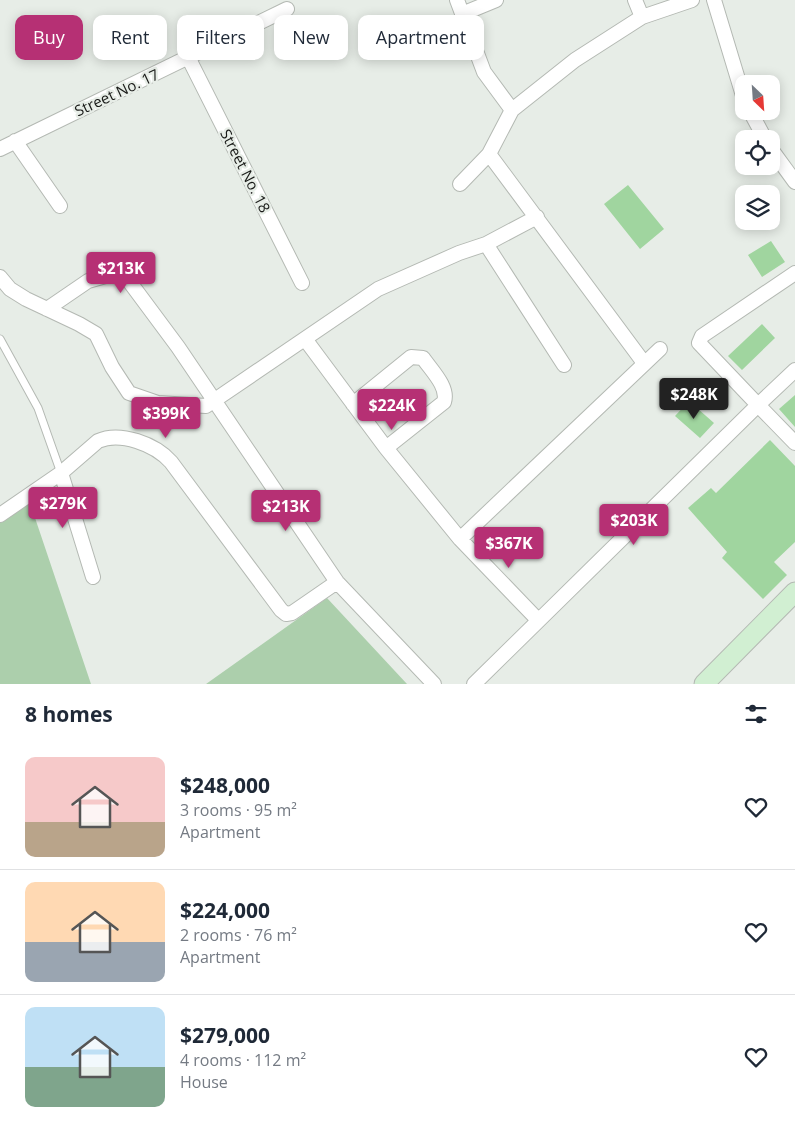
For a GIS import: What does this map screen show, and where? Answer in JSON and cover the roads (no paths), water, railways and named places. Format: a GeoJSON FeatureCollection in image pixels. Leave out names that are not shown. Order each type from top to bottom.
{"type":"FeatureCollection","features":[{"type":"Feature","properties":{"kind":"street"},"geometry":{"type":"LineString","coordinates":[[457,0],[484,72],[512,110]]}},
{"type":"Feature","properties":{"kind":"street"},"geometry":{"type":"LineString","coordinates":[[462,14],[496,0]]}},
{"type":"Feature","properties":{"kind":"street"},"geometry":{"type":"LineString","coordinates":[[634,0],[642,17]]}},
{"type":"Feature","properties":{"kind":"street"},"geometry":{"type":"LineString","coordinates":[[460,184],[489,154],[512,110],[576,60],[642,17],[692,0]]}},
{"type":"Feature","properties":{"kind":"street"},"geometry":{"type":"LineString","coordinates":[[714,0],[737,75]]}},
{"type":"Feature","properties":{"kind":"street","name":"Street No. 17"},"geometry":{"type":"LineString","coordinates":[[264,20],[287,9]]}},
{"type":"Feature","properties":{"kind":"street","name":"Street No. 17"},"geometry":{"type":"LineString","coordinates":[[5,144],[185,60]]}},
{"type":"Feature","properties":{"kind":"street","name":"Street No. 18"},"geometry":{"type":"LineString","coordinates":[[190,60],[302,283]]}},
{"type":"Feature","properties":{"kind":"street"},"geometry":{"type":"LineString","coordinates":[[5,144],[60,206]]}},
{"type":"Feature","properties":{"kind":"street"},"geometry":{"type":"LineString","coordinates":[[489,154],[644,363]]}},
{"type":"Feature","properties":{"kind":"street"},"geometry":{"type":"LineString","coordinates":[[780,161],[795,182]]}},
{"type":"Feature","properties":{"kind":"street"},"geometry":{"type":"LineString","coordinates":[[0,277],[10,289],[96,334],[112,367],[129,393],[158,402],[206,406],[378,289],[459,253],[486,244],[537,217]]}},
{"type":"Feature","properties":{"kind":"street"},"geometry":{"type":"LineString","coordinates":[[486,244],[564,365]]}},
{"type":"Feature","properties":{"kind":"street"},"geometry":{"type":"LineString","coordinates":[[47,309],[88,281],[116,273],[129,281],[214,401],[337,582],[434,684]]}},
{"type":"Feature","properties":{"kind":"street"},"geometry":{"type":"LineString","coordinates":[[795,273],[702,336],[699,343],[795,443]]}},
{"type":"Feature","properties":{"kind":"street"},"geometry":{"type":"LineString","coordinates":[[305,339],[386,448],[460,538],[538,620]]}},
{"type":"Feature","properties":{"kind":"street"},"geometry":{"type":"LineString","coordinates":[[460,538],[660,349]]}},
{"type":"Feature","properties":{"kind":"street"},"geometry":{"type":"LineString","coordinates":[[353,404],[411,357],[423,358],[444,389],[446,396],[444,402],[386,448]]}},
{"type":"Feature","properties":{"kind":"street"},"geometry":{"type":"LineString","coordinates":[[474,684],[795,370]]}},
{"type":"Feature","properties":{"kind":"street"},"geometry":{"type":"LineString","coordinates":[[0,515],[61,473],[104,439],[135,441],[164,454],[281,610],[286,614],[292,613],[337,582]]}},
{"type":"Feature","properties":{"kind":"street"},"geometry":{"type":"LineString","coordinates":[[61,473],[92,577]]}},
{"type":"Feature","properties":{"kind":"street"},"geometry":{"type":"LineString","coordinates":[[704,684],[795,592]]}},
{"type":"Feature","properties":{"kind":"lane"},"geometry":{"type":"LineString","coordinates":[[0,339],[38,408],[61,473]]}}]}
